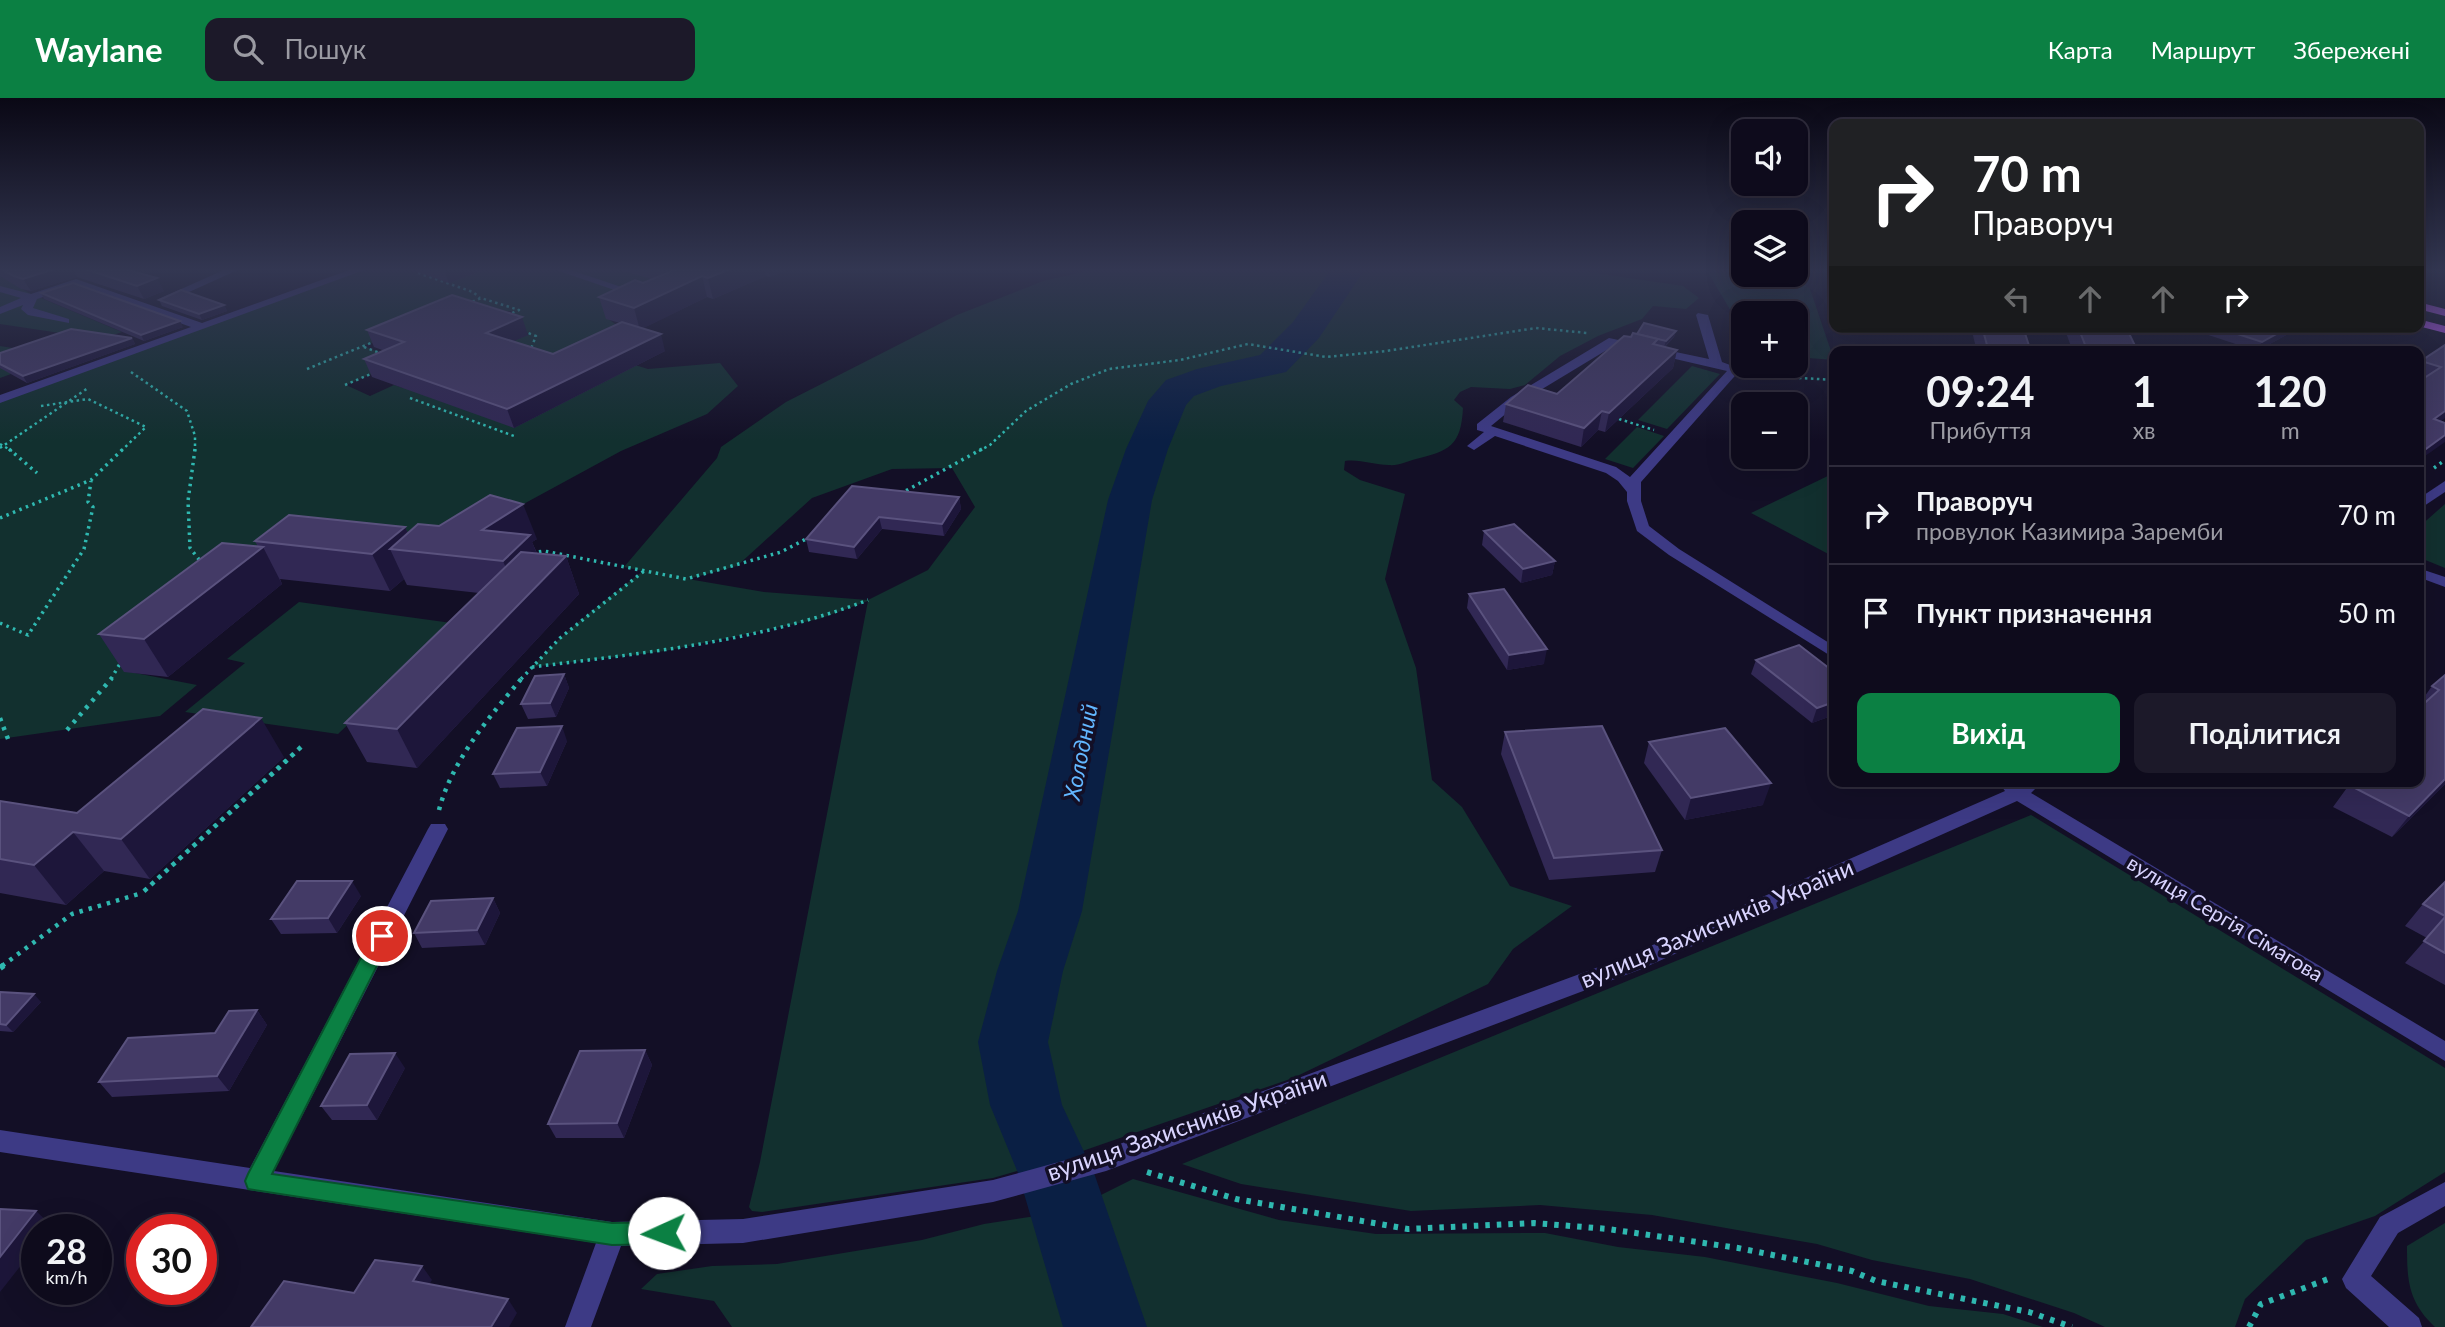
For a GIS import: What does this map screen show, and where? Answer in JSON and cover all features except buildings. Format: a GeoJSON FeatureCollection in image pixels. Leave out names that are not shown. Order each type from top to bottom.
{"type":"FeatureCollection","features":[{"type":"Feature","properties":{"kind":"street"},"geometry":{"type":"LineString","coordinates":[[1705,326],[1716,364]]}},
{"type":"Feature","properties":{"kind":"street"},"geometry":{"type":"LineString","coordinates":[[0,399],[203,327]]}},
{"type":"Feature","properties":{"kind":"street"},"geometry":{"type":"LineString","coordinates":[[1634,492],[1623,478],[1611,470],[1488,441],[1482,427],[1515,400],[1613,341],[1731,368]]}},
{"type":"Feature","properties":{"kind":"street"},"geometry":{"type":"LineString","coordinates":[[1731,374],[1634,481],[1642,528],[1674,552],[1829,650]]}},
{"type":"Feature","properties":{"kind":"street"},"geometry":{"type":"LineString","coordinates":[[2424,501],[2445,485]]}},
{"type":"Feature","properties":{"kind":"street"},"geometry":{"type":"LineString","coordinates":[[2424,574],[2445,582]]}},
{"type":"Feature","properties":{"kind":"street","name":"вулиця Захисників України"},"geometry":{"type":"LineString","coordinates":[[0,1141],[612,1234],[743,1231],[993,1191],[1106,1160],[1631,964],[2018,787]]}},
{"type":"Feature","properties":{"kind":"street","name":"вулиця Сергія Сімагова"},"geometry":{"type":"LineString","coordinates":[[2022,787],[2445,1052]]}},
{"type":"Feature","properties":{"kind":"street"},"geometry":{"type":"LineString","coordinates":[[256,1181],[438,828]]}},
{"type":"Feature","properties":{"kind":"street"},"geometry":{"type":"LineString","coordinates":[[2409,1327],[2355,1279],[2389,1225],[2445,1193]]}},
{"type":"Feature","properties":{"kind":"street"},"geometry":{"type":"LineString","coordinates":[[578,1327],[612,1234]]}},
{"type":"Feature","properties":{"kind":"path"},"geometry":{"type":"LineString","coordinates":[[899,494],[990,445],[1027,411],[1084,379],[1109,369],[1193,358],[1248,344],[1326,357],[1386,351],[1536,328],[1583,331]]}},
{"type":"Feature","properties":{"kind":"path"},"geometry":{"type":"LineString","coordinates":[[519,330],[536,336],[530,351]]}},
{"type":"Feature","properties":{"kind":"path"},"geometry":{"type":"LineString","coordinates":[[307,369],[386,337]]}},
{"type":"Feature","properties":{"kind":"path"},"geometry":{"type":"LineString","coordinates":[[363,346],[388,356]]}},
{"type":"Feature","properties":{"kind":"path"},"geometry":{"type":"LineString","coordinates":[[129,370],[187,411],[195,436],[195,463],[188,501],[190,548],[205,567]]}},
{"type":"Feature","properties":{"kind":"path"},"geometry":{"type":"LineString","coordinates":[[345,385],[378,370]]}},
{"type":"Feature","properties":{"kind":"path"},"geometry":{"type":"LineString","coordinates":[[1805,378],[1829,380]]}},
{"type":"Feature","properties":{"kind":"path"},"geometry":{"type":"LineString","coordinates":[[37,473],[1,447],[71,402],[94,383]]}},
{"type":"Feature","properties":{"kind":"path"},"geometry":{"type":"LineString","coordinates":[[411,398],[514,436]]}},
{"type":"Feature","properties":{"kind":"path"},"geometry":{"type":"LineString","coordinates":[[0,518],[91,480],[146,427],[88,399],[37,407]]}},
{"type":"Feature","properties":{"kind":"path"},"geometry":{"type":"LineString","coordinates":[[462,418],[473,413]]}},
{"type":"Feature","properties":{"kind":"path"},"geometry":{"type":"LineString","coordinates":[[1619,419],[1675,436]]}},
{"type":"Feature","properties":{"kind":"path"},"geometry":{"type":"LineString","coordinates":[[0,623],[28,635],[84,550],[93,507],[88,502],[91,480]]}},
{"type":"Feature","properties":{"kind":"path"},"geometry":{"type":"LineString","coordinates":[[531,553],[544,551],[686,579],[780,552],[811,536]]}},
{"type":"Feature","properties":{"kind":"path"},"geometry":{"type":"LineString","coordinates":[[438,828],[439,802],[457,769],[532,667],[548,649],[596,607],[644,571]]}},
{"type":"Feature","properties":{"kind":"path"},"geometry":{"type":"LineString","coordinates":[[532,667],[666,651],[819,619],[868,600]]}},
{"type":"Feature","properties":{"kind":"path"},"geometry":{"type":"LineString","coordinates":[[67,730],[110,681],[126,653]]}},
{"type":"Feature","properties":{"kind":"path"},"geometry":{"type":"LineString","coordinates":[[0,718],[8,738]]}},
{"type":"Feature","properties":{"kind":"path"},"geometry":{"type":"LineString","coordinates":[[0,968],[72,914],[142,893],[301,747],[162,875]]}},
{"type":"Feature","properties":{"kind":"path"},"geometry":{"type":"LineString","coordinates":[[1106,1160],[1236,1199],[1408,1229],[1534,1223],[1608,1229],[1738,1248],[1852,1271],[1876,1281],[2029,1312],[2072,1327]]}},
{"type":"Feature","properties":{"kind":"path"},"geometry":{"type":"LineString","coordinates":[[2249,1327],[2261,1304],[2333,1278],[2355,1279]]}},
{"type":"Feature","properties":{"kind":"green space"},"geometry":{"type":"Polygon","coordinates":[[[16,326],[109,326],[122,332],[7,371],[11,374],[0,378],[0,346],[25,350],[60,333],[16,326]]]}},
{"type":"Feature","properties":{"kind":"green space"},"geometry":{"type":"Polygon","coordinates":[[[202,326],[412,326],[364,346],[401,361],[346,385],[370,396],[394,385],[403,388],[530,334],[506,326],[618,326],[630,335],[596,353],[648,369],[720,363],[738,386],[707,414],[621,451],[507,513],[436,540],[286,546],[125,671],[197,685],[160,716],[0,739],[0,399],[202,326]]]}},
{"type":"Feature","properties":{"kind":"green space"},"geometry":{"type":"Polygon","coordinates":[[[935,326],[1623,326],[1560,356],[1525,385],[1510,389],[1471,387],[1460,392],[1454,400],[1463,408],[1462,421],[1456,439],[1445,449],[1392,465],[1345,461],[1344,470],[1360,480],[1405,494],[1385,579],[1416,668],[1432,780],[1462,807],[1510,886],[1572,906],[1513,949],[1488,984],[1293,1078],[1071,1155],[993,1178],[762,1212],[752,1211],[749,1207],[760,1162],[868,601],[819,619],[665,651],[532,667],[571,628],[643,571],[624,567],[717,458],[721,447],[786,402],[935,326]],[[952,468],[892,469],[812,498],[737,566],[688,579],[764,592],[868,600],[928,570],[975,507],[952,468]]]}},
{"type":"Feature","properties":{"kind":"green space"},"geometry":{"type":"Polygon","coordinates":[[[1808,326],[1823,326],[1829,346],[1829,360],[1808,358],[1808,326]]]}},
{"type":"Feature","properties":{"kind":"green space"},"geometry":{"type":"Polygon","coordinates":[[[1692,366],[1720,374],[1667,429],[1638,420],[1692,366]]]}},
{"type":"Feature","properties":{"kind":"green space"},"geometry":{"type":"Polygon","coordinates":[[[1637,427],[1664,436],[1633,468],[1605,459],[1637,427]]]}},
{"type":"Feature","properties":{"kind":"green space"},"geometry":{"type":"Polygon","coordinates":[[[1829,475],[1829,554],[1751,513],[1829,475]]]}},
{"type":"Feature","properties":{"kind":"green space"},"geometry":{"type":"Polygon","coordinates":[[[2445,504],[2445,568],[2424,559],[2424,523],[2445,504]]]}},
{"type":"Feature","properties":{"kind":"green space"},"geometry":{"type":"Polygon","coordinates":[[[299,602],[488,628],[407,669],[338,734],[185,712],[245,663],[227,659],[299,602]]]}},
{"type":"Feature","properties":{"kind":"green space"},"geometry":{"type":"Polygon","coordinates":[[[2031,815],[2445,1068],[2445,1172],[2375,1216],[2306,1240],[2245,1299],[2235,1327],[2105,1327],[2074,1313],[1970,1279],[1872,1260],[1817,1244],[1652,1215],[1540,1205],[1411,1211],[1241,1184],[1182,1164],[2031,815]]]}},
{"type":"Feature","properties":{"kind":"green space"},"geometry":{"type":"Polygon","coordinates":[[[1133,1179],[1279,1220],[1376,1234],[1545,1233],[1618,1247],[1705,1257],[1837,1283],[1929,1306],[2003,1314],[2043,1327],[732,1327],[714,1301],[641,1289],[657,1274],[712,1266],[777,1264],[922,1240],[984,1224],[1069,1211],[1133,1179]]]}},
{"type":"Feature","properties":{"kind":"green space"},"geometry":{"type":"Polygon","coordinates":[[[2445,1223],[2445,1327],[2435,1327],[2414,1299],[2409,1280],[2407,1246],[2445,1223]]]}},
{"type":"Feature","properties":{"kind":"waterway","name":"Холодний"},"geometry":{"type":"LineString","coordinates":[[1105,1327],[1056,1173],[1026,1105],[1013,1042],[1030,971],[1050,911],[1130,500],[1147,449],[1168,401],[1180,388],[1211,377],[1273,364],[1309,326]]}},
{"type":"Feature","properties":{"kind":"route"},"geometry":{"type":"LineString","coordinates":[[382,936],[256,1181],[612,1234],[664,1233]]}}]}
